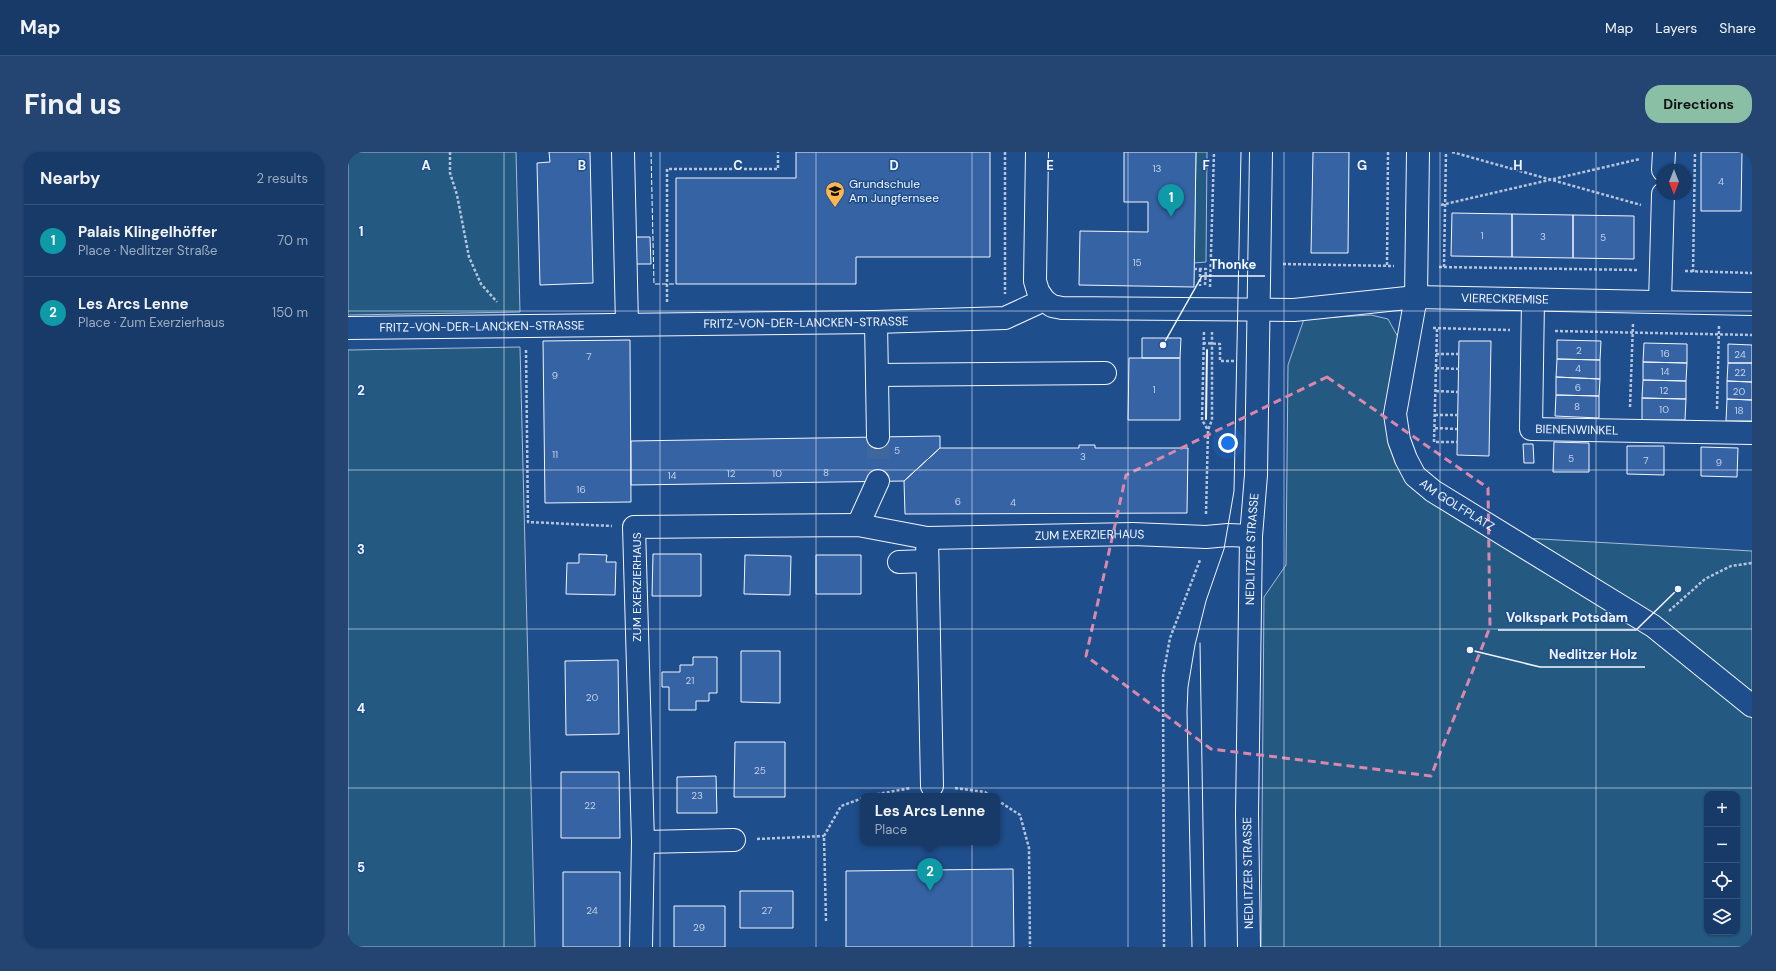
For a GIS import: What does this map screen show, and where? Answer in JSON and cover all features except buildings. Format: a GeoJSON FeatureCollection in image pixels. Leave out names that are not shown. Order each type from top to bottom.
{"type":"FeatureCollection","features":[{"type":"Feature","properties":{"kind":"street"},"geometry":{"type":"LineString","coordinates":[[623,152],[627,324]]}},
{"type":"Feature","properties":{"kind":"street"},"geometry":{"type":"LineString","coordinates":[[1037,152],[1035,281],[1038,291],[1044,300],[1052,306],[1062,308],[1258,310]]}},
{"type":"Feature","properties":{"kind":"street","name":"NEDLITZER STRASSE"},"geometry":{"type":"LineString","coordinates":[[1248,947],[1247,814],[1252,536],[1256,475],[1261,152]]}},
{"type":"Feature","properties":{"kind":"street","name":"AM GOLFPLATZ"},"geometry":{"type":"LineString","coordinates":[[1418,152],[1416,297],[1395,414],[1399,440],[1406,459],[1415,476],[1433,491],[1653,626],[1752,706]]}},
{"type":"Feature","properties":{"kind":"street"},"geometry":{"type":"LineString","coordinates":[[1660,302],[1662,203]]}},
{"type":"Feature","properties":{"kind":"street","name":"VIERECKREMISE"},"geometry":{"type":"LineString","coordinates":[[1258,310],[1294,310],[1416,297],[1752,304]]}},
{"type":"Feature","properties":{"kind":"street","name":"FRITZ-VON-DER-LANCKEN-STRASSE"},"geometry":{"type":"LineString","coordinates":[[348,328],[876,322],[1005,318],[1044,300]]}},
{"type":"Feature","properties":{"kind":"street","name":"BIENENWINKEL"},"geometry":{"type":"LineString","coordinates":[[1533,300],[1532,429],[1752,433]]}},
{"type":"Feature","properties":{"kind":"street"},"geometry":{"type":"LineString","coordinates":[[876,322],[878,437]]}},
{"type":"Feature","properties":{"kind":"street"},"geometry":{"type":"LineString","coordinates":[[877,375],[1105,373]]}},
{"type":"Feature","properties":{"kind":"street"},"geometry":{"type":"LineString","coordinates":[[858,524],[878,481]]}},
{"type":"Feature","properties":{"kind":"street","name":"ZUM EXERZIERHAUS"},"geometry":{"type":"LineString","coordinates":[[641,947],[643,842],[634,527],[858,524],[927,538],[1133,534],[1206,537],[1228,535],[1252,536]]}},
{"type":"Feature","properties":{"kind":"street"},"geometry":{"type":"LineString","coordinates":[[927,538],[932,786]]}},
{"type":"Feature","properties":{"kind":"street"},"geometry":{"type":"LineString","coordinates":[[899,562],[927,561]]}},
{"type":"Feature","properties":{"kind":"street"},"geometry":{"type":"LineString","coordinates":[[643,842],[734,840]]}},
{"type":"Feature","properties":{"kind":"path"},"geometry":{"type":"LineString","coordinates":[[450,152],[450,173],[458,196],[469,257],[474,271],[481,284],[499,305],[526,326],[528,522],[634,527]]}},
{"type":"Feature","properties":{"kind":"path"},"geometry":{"type":"LineString","coordinates":[[667,324],[667,169],[778,169],[778,152]]}},
{"type":"Feature","properties":{"kind":"path"},"geometry":{"type":"LineString","coordinates":[[1005,152],[1005,318]]}},
{"type":"Feature","properties":{"kind":"path"},"geometry":{"type":"LineString","coordinates":[[1164,947],[1163,676],[1170,638],[1201,558],[1206,537],[1208,430],[1212,420],[1213,343],[1209,310],[1214,152]]}},
{"type":"Feature","properties":{"kind":"path"},"geometry":{"type":"LineString","coordinates":[[1387,266],[1388,152]]}},
{"type":"Feature","properties":{"kind":"path"},"geometry":{"type":"LineString","coordinates":[[1444,267],[1446,152]]}},
{"type":"Feature","properties":{"kind":"path"},"geometry":{"type":"LineString","coordinates":[[1452,152],[1550,180],[1662,203]]}},
{"type":"Feature","properties":{"kind":"path"},"geometry":{"type":"LineString","coordinates":[[1693,272],[1695,152]]}},
{"type":"Feature","properties":{"kind":"path"},"geometry":{"type":"LineString","coordinates":[[1417,210],[1550,180],[1664,158]]}},
{"type":"Feature","properties":{"kind":"path"},"geometry":{"type":"LineString","coordinates":[[1280,264],[1752,273]]}},
{"type":"Feature","properties":{"kind":"path"},"geometry":{"type":"LineString","coordinates":[[1194,269],[1200,269],[1206,269],[1205,285],[1200,285],[1200,269]]}},
{"type":"Feature","properties":{"kind":"path"},"geometry":{"type":"LineString","coordinates":[[1629,431],[1634,302]]}},
{"type":"Feature","properties":{"kind":"path"},"geometry":{"type":"LineString","coordinates":[[1717,433],[1719,304]]}},
{"type":"Feature","properties":{"kind":"path"},"geometry":{"type":"LineString","coordinates":[[1208,430],[1202,420],[1204,332],[1209,310]]}},
{"type":"Feature","properties":{"kind":"path"},"geometry":{"type":"LineString","coordinates":[[1411,325],[1437,329],[1752,335]]}},
{"type":"Feature","properties":{"kind":"path"},"geometry":{"type":"LineString","coordinates":[[1437,329],[1434,442],[1457,442]]}},
{"type":"Feature","properties":{"kind":"path"},"geometry":{"type":"LineString","coordinates":[[1204,343],[1220,344],[1220,361],[1257,361]]}},
{"type":"Feature","properties":{"kind":"path"},"geometry":{"type":"LineString","coordinates":[[1436,354],[1459,354]]}},
{"type":"Feature","properties":{"kind":"path"},"geometry":{"type":"LineString","coordinates":[[1436,368],[1459,369]]}},
{"type":"Feature","properties":{"kind":"path"},"geometry":{"type":"LineString","coordinates":[[1436,391],[1458,392]]}},
{"type":"Feature","properties":{"kind":"path"},"geometry":{"type":"LineString","coordinates":[[1435,415],[1458,415]]}},
{"type":"Feature","properties":{"kind":"path"},"geometry":{"type":"LineString","coordinates":[[1435,428],[1457,429]]}},
{"type":"Feature","properties":{"kind":"path"},"geometry":{"type":"LineString","coordinates":[[1653,626],[1705,579],[1731,566],[1752,563]]}},
{"type":"Feature","properties":{"kind":"path"},"geometry":{"type":"LineString","coordinates":[[826,922],[824,836],[841,806],[860,799]]}},
{"type":"Feature","properties":{"kind":"path"},"geometry":{"type":"LineString","coordinates":[[1000,802],[1020,815],[1029,848],[1030,947]]}},
{"type":"Feature","properties":{"kind":"path"},"geometry":{"type":"LineString","coordinates":[[734,840],[824,836]]}},
{"type":"Feature","properties":{"kind":"highlighted area"},"geometry":{"type":"Polygon","coordinates":[[[1327,377],[1488,488],[1490,627],[1431,776],[1211,749],[1086,656],[1126,475],[1327,377]]]}},
{"type":"Feature","properties":{"kind":"shaded area"},"geometry":{"type":"Polygon","coordinates":[[[348,152],[516,152],[520,312],[348,315],[348,152]]]}},
{"type":"Feature","properties":{"kind":"shaded area"},"geometry":{"type":"Polygon","coordinates":[[[1196,152],[1207,152],[1206,262],[1194,263],[1196,152]]]}},
{"type":"Feature","properties":{"kind":"shaded area"},"geometry":{"type":"Polygon","coordinates":[[[1371,315],[1388,319],[1399,339],[1393,454],[1646,626],[1752,709],[1752,947],[1261,947],[1264,597],[1286,565],[1288,365],[1304,319],[1371,315]]]}},
{"type":"Feature","properties":{"kind":"shaded area"},"geometry":{"type":"Polygon","coordinates":[[[520,347],[535,947],[348,947],[348,350],[520,347]]]}},
{"type":"Feature","properties":{"kind":"shaded area"},"geometry":{"type":"Polygon","coordinates":[[[1523,538],[1752,551],[1752,693],[1523,538]]]}},
{"type":"Feature","properties":{"kind":"tunnel"},"geometry":{"type":"LineString","coordinates":[[878,437],[878,481]]}},
{"type":"Feature","properties":{"kind":"tram line"},"geometry":{"type":"LineString","coordinates":[[1192,947],[1187,711],[1188,687],[1195,645],[1206,601],[1224,549],[1234,491],[1241,152]]}},
{"type":"Feature","properties":{"kind":"tram line"},"geometry":{"type":"LineString","coordinates":[[1200,643],[1205,947]]}},
{"type":"Feature","properties":{"kind":"fence"},"geometry":{"type":"LineString","coordinates":[[651,152],[654,284],[676,284]]}},
{"type":"Feature","properties":{"kind":"wall"},"geometry":{"type":"LineString","coordinates":[[1206,419],[1207,350]]}},
{"type":"Feature","properties":{"kind":"place","name":"Grundschule Am Jungfernsee"},"geometry":{"type":"Point","coordinates":[835,208]}},
{"type":"Feature","properties":{"kind":"place","name":"Palais Klingelhöffer"},"geometry":{"type":"Point","coordinates":[1171,217]}},
{"type":"Feature","properties":{"kind":"place","name":"Thonke"},"geometry":{"type":"Point","coordinates":[1163,345]}},
{"type":"Feature","properties":{"kind":"place","name":"Volkspark Potsdam"},"geometry":{"type":"Point","coordinates":[1678,589]}},
{"type":"Feature","properties":{"kind":"place","name":"Nedlitzer Holz"},"geometry":{"type":"Point","coordinates":[1470,650]}},
{"type":"Feature","properties":{"kind":"place","name":"Les Arcs Lenne"},"geometry":{"type":"Point","coordinates":[930,891]}}]}
